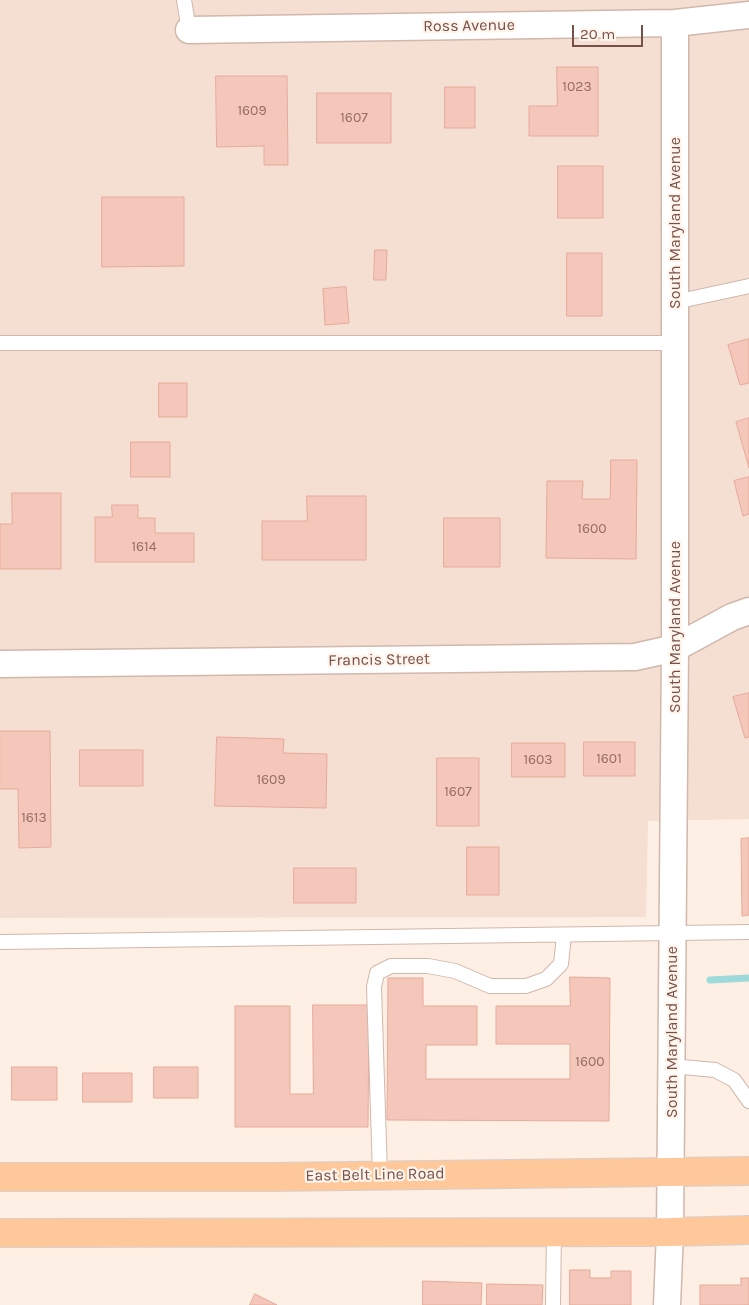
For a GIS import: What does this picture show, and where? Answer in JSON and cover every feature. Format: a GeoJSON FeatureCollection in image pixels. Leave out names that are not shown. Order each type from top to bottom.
{"type":"FeatureCollection","features":[{"type":"Feature","properties":{"kind":"main road","name":"East Belt Line Road"},"geometry":{"type":"LineString","coordinates":[[0,1177],[749,1171]]}},
{"type":"Feature","properties":{"kind":"main road"},"geometry":{"type":"LineString","coordinates":[[0,1233],[670,1232],[749,1230]]}},
{"type":"Feature","properties":{"kind":"street","name":"Ross Avenue"},"geometry":{"type":"LineString","coordinates":[[189,30],[675,23],[749,15]]}},
{"type":"Feature","properties":{"kind":"street","name":"South Maryland Avenue"},"geometry":{"type":"LineString","coordinates":[[667,1305],[670,1232],[675,648],[675,23]]}},
{"type":"Feature","properties":{"kind":"street","name":"Francis Street"},"geometry":{"type":"LineString","coordinates":[[0,664],[635,657],[675,648],[732,617],[749,611]]}},
{"type":"Feature","properties":{"kind":"lane"},"geometry":{"type":"LineString","coordinates":[[184,0],[189,30]]}},
{"type":"Feature","properties":{"kind":"lane"},"geometry":{"type":"LineString","coordinates":[[675,302],[749,286]]}},
{"type":"Feature","properties":{"kind":"lane"},"geometry":{"type":"LineString","coordinates":[[0,343],[675,343]]}},
{"type":"Feature","properties":{"kind":"lane"},"geometry":{"type":"LineString","coordinates":[[0,942],[749,932]]}},
{"type":"Feature","properties":{"kind":"lane"},"geometry":{"type":"LineString","coordinates":[[380,1175],[374,987],[377,973],[392,966],[428,966],[455,972],[490,986],[526,986],[546,979],[561,964],[564,935]]}},
{"type":"Feature","properties":{"kind":"lane"},"geometry":{"type":"LineString","coordinates":[[672,1066],[715,1070],[734,1080],[749,1101]]}},
{"type":"Feature","properties":{"kind":"lane"},"geometry":{"type":"LineString","coordinates":[[553,1305],[554,1232]]}},
{"type":"Feature","properties":{"kind":"shaded area"},"geometry":{"type":"Polygon","coordinates":[[[0,0],[749,0],[749,819],[648,821],[646,917],[0,918],[0,0]]]}},
{"type":"Feature","properties":{"kind":"building"},"geometry":{"type":"Polygon","coordinates":[[[557,67],[598,67],[598,136],[529,136],[529,106],[557,106],[557,67]]]}},
{"type":"Feature","properties":{"kind":"building"},"geometry":{"type":"Polygon","coordinates":[[[216,76],[287,76],[288,165],[264,165],[264,146],[217,147],[216,76]]]}},
{"type":"Feature","properties":{"kind":"building"},"geometry":{"type":"Polygon","coordinates":[[[445,87],[475,87],[475,128],[445,128],[445,87]]]}},
{"type":"Feature","properties":{"kind":"building"},"geometry":{"type":"Polygon","coordinates":[[[317,93],[391,93],[391,143],[317,143],[317,93]]]}},
{"type":"Feature","properties":{"kind":"building"},"geometry":{"type":"Polygon","coordinates":[[[558,166],[603,166],[603,218],[558,218],[558,166]]]}},
{"type":"Feature","properties":{"kind":"building"},"geometry":{"type":"Polygon","coordinates":[[[102,197],[184,197],[184,266],[102,267],[102,197]]]}},
{"type":"Feature","properties":{"kind":"building"},"geometry":{"type":"Polygon","coordinates":[[[375,250],[387,250],[386,280],[374,280],[375,250]]]}},
{"type":"Feature","properties":{"kind":"building"},"geometry":{"type":"Polygon","coordinates":[[[567,253],[602,253],[602,316],[567,316],[567,253]]]}},
{"type":"Feature","properties":{"kind":"building"},"geometry":{"type":"Polygon","coordinates":[[[346,287],[349,323],[325,325],[323,289],[346,287]]]}},
{"type":"Feature","properties":{"kind":"building"},"geometry":{"type":"Polygon","coordinates":[[[749,339],[749,383],[740,385],[728,345],[749,339]]]}},
{"type":"Feature","properties":{"kind":"building"},"geometry":{"type":"Polygon","coordinates":[[[159,383],[187,383],[187,417],[159,417],[159,383]]]}},
{"type":"Feature","properties":{"kind":"building"},"geometry":{"type":"Polygon","coordinates":[[[749,418],[749,468],[736,422],[749,418]]]}},
{"type":"Feature","properties":{"kind":"building"},"geometry":{"type":"Polygon","coordinates":[[[131,442],[170,442],[170,477],[131,477],[131,442]]]}},
{"type":"Feature","properties":{"kind":"building"},"geometry":{"type":"Polygon","coordinates":[[[611,460],[637,460],[636,559],[546,558],[547,481],[583,481],[582,499],[610,499],[611,460]]]}},
{"type":"Feature","properties":{"kind":"building"},"geometry":{"type":"Polygon","coordinates":[[[749,477],[749,514],[743,516],[734,481],[749,477]]]}},
{"type":"Feature","properties":{"kind":"building"},"geometry":{"type":"Polygon","coordinates":[[[12,493],[61,493],[61,569],[0,569],[0,524],[12,524],[12,493]]]}},
{"type":"Feature","properties":{"kind":"building"},"geometry":{"type":"Polygon","coordinates":[[[307,496],[366,496],[366,560],[262,560],[262,521],[307,521],[307,496]]]}},
{"type":"Feature","properties":{"kind":"building"},"geometry":{"type":"Polygon","coordinates":[[[112,505],[138,505],[138,518],[155,518],[155,533],[194,533],[194,562],[95,562],[95,517],[112,517],[112,505]]]}},
{"type":"Feature","properties":{"kind":"building"},"geometry":{"type":"Polygon","coordinates":[[[444,518],[500,518],[500,567],[444,567],[444,518]]]}},
{"type":"Feature","properties":{"kind":"building"},"geometry":{"type":"Polygon","coordinates":[[[749,693],[749,737],[745,738],[733,697],[749,693]]]}},
{"type":"Feature","properties":{"kind":"building"},"geometry":{"type":"Polygon","coordinates":[[[0,731],[50,731],[51,847],[19,848],[18,789],[0,789],[0,731]]]}},
{"type":"Feature","properties":{"kind":"building"},"geometry":{"type":"Polygon","coordinates":[[[217,737],[284,739],[283,753],[327,754],[326,808],[215,806],[217,737]]]}},
{"type":"Feature","properties":{"kind":"building"},"geometry":{"type":"Polygon","coordinates":[[[584,742],[635,742],[635,776],[584,776],[584,742]]]}},
{"type":"Feature","properties":{"kind":"building"},"geometry":{"type":"Polygon","coordinates":[[[512,743],[565,743],[565,777],[512,777],[512,743]]]}},
{"type":"Feature","properties":{"kind":"building"},"geometry":{"type":"Polygon","coordinates":[[[80,750],[143,750],[143,786],[80,786],[80,750]]]}},
{"type":"Feature","properties":{"kind":"building"},"geometry":{"type":"Polygon","coordinates":[[[437,758],[479,758],[479,826],[437,826],[437,758]]]}},
{"type":"Feature","properties":{"kind":"building"},"geometry":{"type":"Polygon","coordinates":[[[749,838],[749,915],[742,916],[741,839],[749,838]]]}},
{"type":"Feature","properties":{"kind":"building"},"geometry":{"type":"Polygon","coordinates":[[[467,847],[499,847],[499,895],[467,895],[467,847]]]}},
{"type":"Feature","properties":{"kind":"building"},"geometry":{"type":"Polygon","coordinates":[[[294,868],[356,868],[356,903],[294,903],[294,868]]]}},
{"type":"Feature","properties":{"kind":"building"},"geometry":{"type":"Polygon","coordinates":[[[570,977],[610,978],[609,1121],[387,1120],[388,978],[423,978],[423,1006],[477,1006],[477,1045],[426,1045],[426,1079],[570,1079],[570,1044],[496,1044],[496,1006],[570,1006],[570,977]]]}},
{"type":"Feature","properties":{"kind":"building"},"geometry":{"type":"Polygon","coordinates":[[[313,1005],[369,1005],[368,1127],[235,1127],[235,1006],[290,1006],[290,1094],[313,1094],[313,1005]]]}},
{"type":"Feature","properties":{"kind":"building"},"geometry":{"type":"Polygon","coordinates":[[[12,1067],[57,1067],[57,1100],[12,1100],[12,1067]]]}},
{"type":"Feature","properties":{"kind":"building"},"geometry":{"type":"Polygon","coordinates":[[[154,1067],[198,1067],[198,1098],[154,1098],[154,1067]]]}},
{"type":"Feature","properties":{"kind":"building"},"geometry":{"type":"Polygon","coordinates":[[[83,1073],[132,1073],[132,1102],[83,1102],[83,1073]]]}},
{"type":"Feature","properties":{"kind":"building"},"geometry":{"type":"Polygon","coordinates":[[[570,1270],[590,1270],[590,1278],[611,1278],[611,1271],[631,1271],[631,1305],[570,1305],[570,1270]]]}},
{"type":"Feature","properties":{"kind":"building"},"geometry":{"type":"Polygon","coordinates":[[[741,1278],[749,1278],[749,1305],[700,1305],[700,1285],[741,1285],[741,1278]]]}},
{"type":"Feature","properties":{"kind":"building"},"geometry":{"type":"Polygon","coordinates":[[[423,1281],[482,1283],[481,1305],[423,1305],[423,1281]]]}},
{"type":"Feature","properties":{"kind":"building"},"geometry":{"type":"Polygon","coordinates":[[[487,1284],[543,1285],[542,1305],[487,1305],[487,1284]]]}},
{"type":"Feature","properties":{"kind":"building"},"geometry":{"type":"Polygon","coordinates":[[[255,1294],[277,1305],[250,1305],[255,1294]]]}},
{"type":"Feature","properties":{"kind":"waterway"},"geometry":{"type":"LineString","coordinates":[[710,980],[749,978]]}}]}
